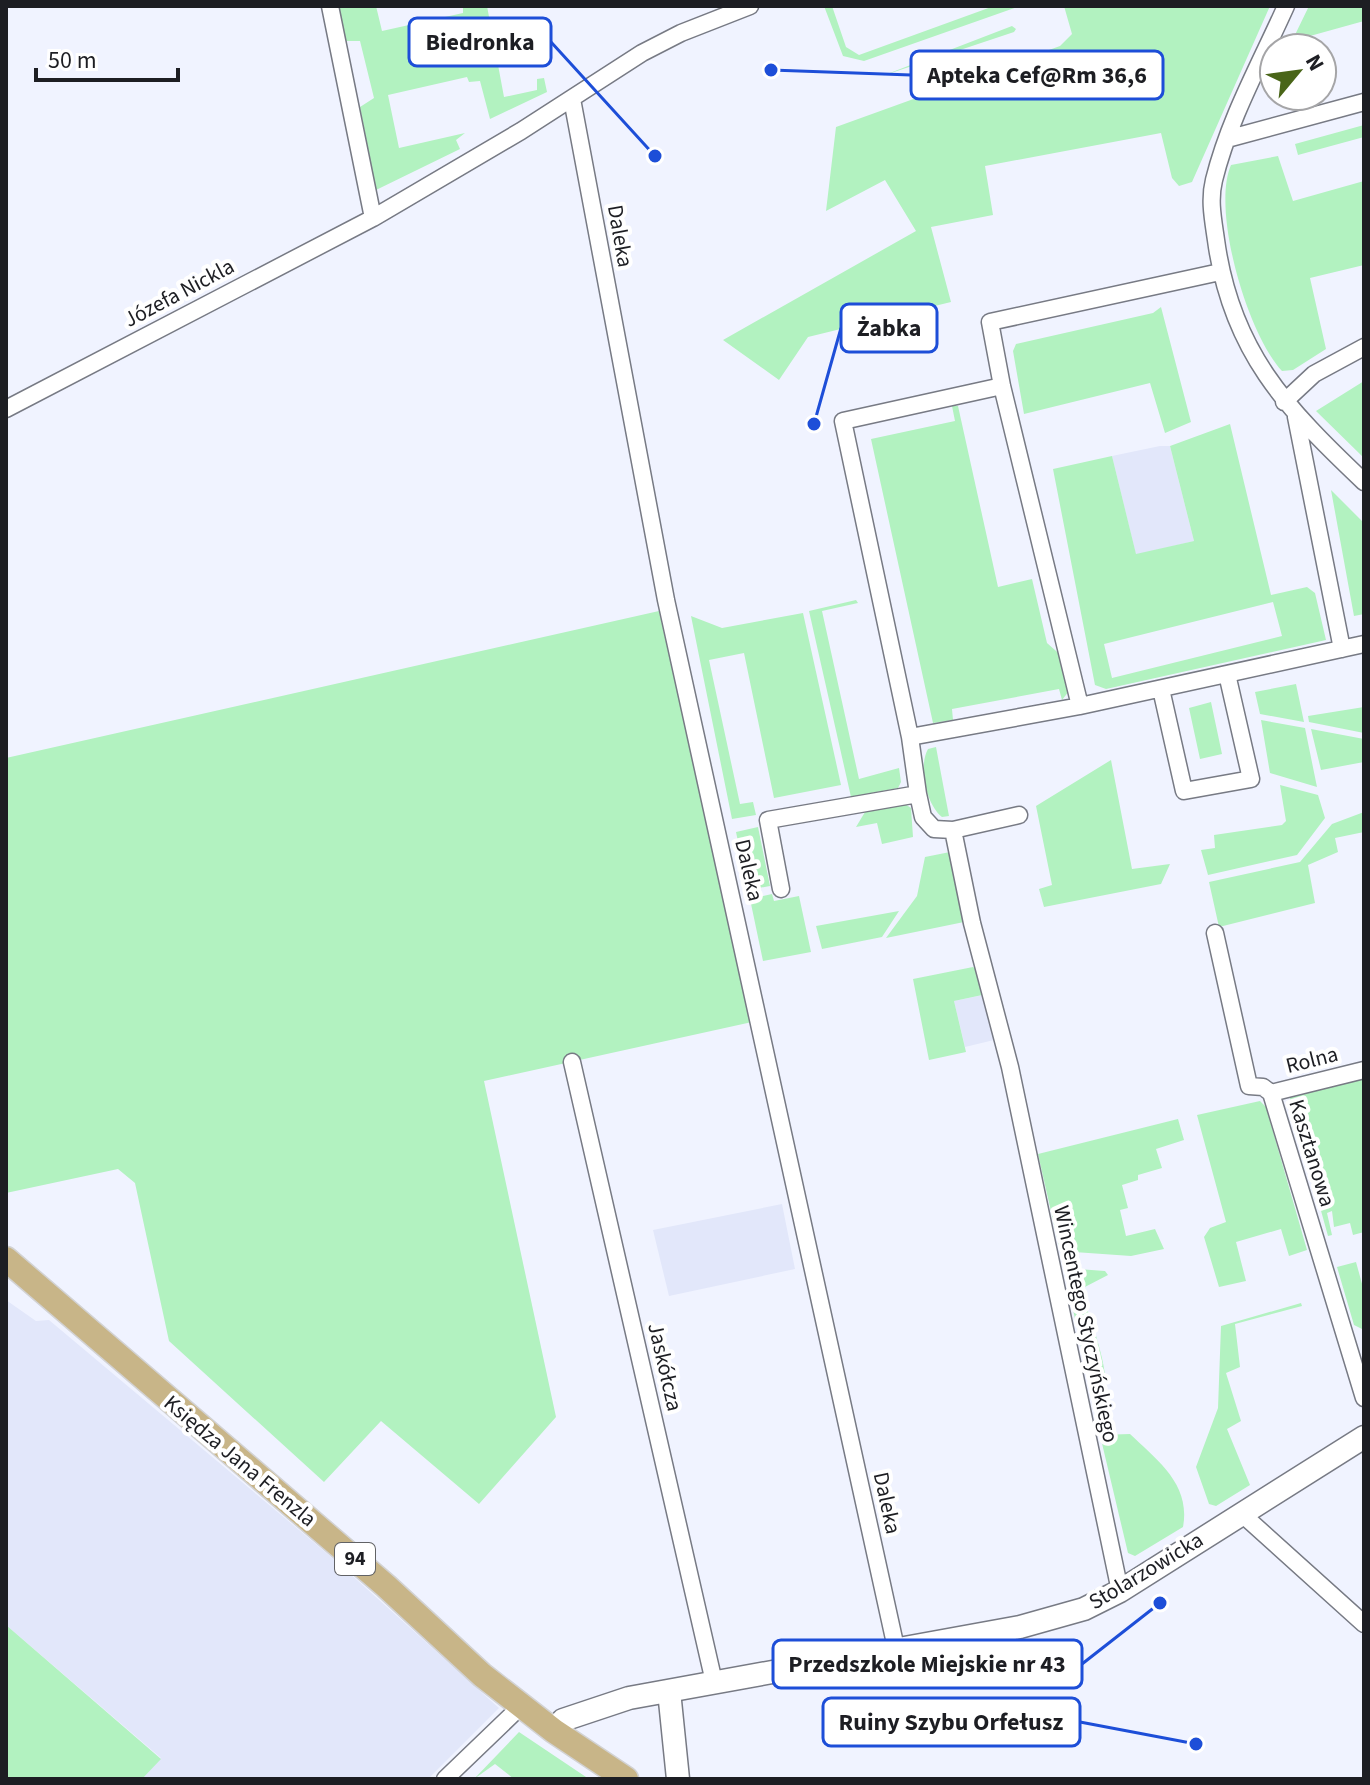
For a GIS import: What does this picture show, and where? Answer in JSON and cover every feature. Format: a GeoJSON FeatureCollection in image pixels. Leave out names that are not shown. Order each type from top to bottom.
{"type":"FeatureCollection","features":[{"type":"Feature","properties":{"kind":"main road","name":"Księdza Jana Frenzla"},"geometry":{"type":"LineString","coordinates":[[6,1259],[521,1706],[626,1779]]}},
{"type":"Feature","properties":{"kind":"street"},"geometry":{"type":"LineString","coordinates":[[330,6],[373,218]]}},
{"type":"Feature","properties":{"kind":"street","name":"Józefa Nickla"},"geometry":{"type":"LineString","coordinates":[[6,409],[373,218],[681,33],[750,6]]}},
{"type":"Feature","properties":{"kind":"street"},"geometry":{"type":"LineString","coordinates":[[1286,6],[1227,139],[1211,201],[1220,272],[1241,331],[1284,402],[1364,482]]}},
{"type":"Feature","properties":{"kind":"street","name":"Daleka"},"geometry":{"type":"LineString","coordinates":[[572,99],[666,600],[896,1648]]}},
{"type":"Feature","properties":{"kind":"street"},"geometry":{"type":"LineString","coordinates":[[1227,139],[1364,102]]}},
{"type":"Feature","properties":{"kind":"street"},"geometry":{"type":"LineString","coordinates":[[1080,706],[1002,386],[990,322],[1220,272]]}},
{"type":"Feature","properties":{"kind":"street"},"geometry":{"type":"LineString","coordinates":[[1284,402],[1314,374],[1364,347]]}},
{"type":"Feature","properties":{"kind":"street"},"geometry":{"type":"LineString","coordinates":[[1002,386],[843,421],[910,737],[923,817],[934,829],[953,830],[1019,815]]}},
{"type":"Feature","properties":{"kind":"street"},"geometry":{"type":"LineString","coordinates":[[1296,417],[1342,649]]}},
{"type":"Feature","properties":{"kind":"street"},"geometry":{"type":"LineString","coordinates":[[910,737],[1080,706],[1364,644]]}},
{"type":"Feature","properties":{"kind":"street"},"geometry":{"type":"LineString","coordinates":[[1161,689],[1184,791],[1251,779],[1227,674]]}},
{"type":"Feature","properties":{"kind":"street"},"geometry":{"type":"LineString","coordinates":[[781,889],[768,820],[918,794]]}},
{"type":"Feature","properties":{"kind":"street","name":"Wincentego Styczyńskiego"},"geometry":{"type":"LineString","coordinates":[[953,830],[972,923],[1010,1067],[1120,1591]]}},
{"type":"Feature","properties":{"kind":"street","name":"Kasztanowa"},"geometry":{"type":"LineString","coordinates":[[1215,933],[1249,1086],[1263,1087],[1271,1093],[1364,1398]]}},
{"type":"Feature","properties":{"kind":"street","name":"Jaskółcza"},"geometry":{"type":"LineString","coordinates":[[572,1062],[714,1682]]}},
{"type":"Feature","properties":{"kind":"street","name":"Rolna"},"geometry":{"type":"LineString","coordinates":[[1271,1093],[1364,1070]]}},
{"type":"Feature","properties":{"kind":"street","name":"Stolarzowicka"},"geometry":{"type":"LineString","coordinates":[[554,1731],[563,1720],[629,1698],[1020,1627],[1084,1609],[1120,1591],[1364,1437]]}},
{"type":"Feature","properties":{"kind":"street"},"geometry":{"type":"LineString","coordinates":[[1242,1514],[1364,1624]]}},
{"type":"Feature","properties":{"kind":"street"},"geometry":{"type":"LineString","coordinates":[[669,1691],[678,1779]]}},
{"type":"Feature","properties":{"kind":"street"},"geometry":{"type":"LineString","coordinates":[[445,1779],[521,1706]]}},
{"type":"Feature","properties":{"kind":"shaded area"},"geometry":{"type":"Polygon","coordinates":[[[1170,446],[1194,541],[1136,555],[1112,456],[1170,446]]]}},
{"type":"Feature","properties":{"kind":"shaded area"},"geometry":{"type":"Polygon","coordinates":[[[983,995],[994,1040],[965,1047],[954,1001],[983,995]]]}},
{"type":"Feature","properties":{"kind":"shaded area"},"geometry":{"type":"Polygon","coordinates":[[[782,1204],[795,1269],[669,1296],[653,1230],[782,1204]]]}},
{"type":"Feature","properties":{"kind":"shaded area"},"geometry":{"type":"Polygon","coordinates":[[[6,1300],[36,1321],[49,1320],[336,1561],[499,1708],[428,1779],[142,1779],[161,1758],[6,1625],[6,1300]]]}},
{"type":"Feature","properties":{"kind":"green space"},"geometry":{"type":"Polygon","coordinates":[[[339,6],[376,6],[382,31],[463,13],[463,6],[487,6],[504,97],[537,90],[537,79],[544,78],[547,92],[490,119],[480,81],[469,82],[467,77],[388,95],[399,148],[465,133],[456,140],[460,149],[376,190],[360,107],[374,98],[360,41],[345,41],[339,6]]]}},
{"type":"Feature","properties":{"kind":"green space"},"geometry":{"type":"Polygon","coordinates":[[[824,6],[832,6],[846,47],[859,55],[994,6],[1020,6],[864,61],[843,56],[824,6]]]}},
{"type":"Feature","properties":{"kind":"green space"},"geometry":{"type":"Polygon","coordinates":[[[1064,6],[1270,6],[1192,182],[1179,186],[1172,178],[1161,133],[985,166],[993,215],[931,227],[951,302],[808,337],[779,380],[723,340],[916,231],[885,180],[826,211],[836,127],[1060,46],[1072,34],[1064,6]]]}},
{"type":"Feature","properties":{"kind":"green space"},"geometry":{"type":"Polygon","coordinates":[[[1309,6],[1364,6],[1364,21],[1324,32],[1296,32],[1309,6]]]}},
{"type":"Feature","properties":{"kind":"green space"},"geometry":{"type":"Polygon","coordinates":[[[1012,26],[1016,29],[1014,32],[882,76],[1012,26]]]}},
{"type":"Feature","properties":{"kind":"green space"},"geometry":{"type":"Polygon","coordinates":[[[1364,125],[1364,137],[1298,155],[1295,144],[1364,125]]]}},
{"type":"Feature","properties":{"kind":"green space"},"geometry":{"type":"Polygon","coordinates":[[[1278,156],[1293,201],[1364,181],[1364,265],[1310,278],[1326,349],[1293,370],[1282,371],[1269,354],[1246,302],[1229,241],[1226,212],[1226,186],[1231,165],[1278,156]]]}},
{"type":"Feature","properties":{"kind":"green space"},"geometry":{"type":"Polygon","coordinates":[[[1161,307],[1191,422],[1165,433],[1150,383],[1024,414],[1013,351],[1016,344],[1153,313],[1161,307]]]}},
{"type":"Feature","properties":{"kind":"green space"},"geometry":{"type":"Polygon","coordinates":[[[1364,381],[1364,458],[1316,411],[1364,381]]]}},
{"type":"Feature","properties":{"kind":"green space"},"geometry":{"type":"Polygon","coordinates":[[[952,406],[958,406],[998,587],[1032,579],[1047,643],[1064,658],[1069,691],[1062,700],[1059,689],[952,709],[953,720],[933,723],[871,439],[955,421],[952,406]]]}},
{"type":"Feature","properties":{"kind":"green space"},"geometry":{"type":"Polygon","coordinates":[[[1230,424],[1271,595],[1307,587],[1315,593],[1326,640],[1106,689],[1095,685],[1053,469],[1112,456],[1136,554],[1194,541],[1170,446],[1230,424]],[[1273,602],[1104,644],[1112,678],[1282,636],[1273,602]]]}},
{"type":"Feature","properties":{"kind":"green space"},"geometry":{"type":"Polygon","coordinates":[[[1331,490],[1364,523],[1364,614],[1354,616],[1331,490]]]}},
{"type":"Feature","properties":{"kind":"green space"},"geometry":{"type":"Polygon","coordinates":[[[856,600],[858,603],[822,611],[859,779],[899,768],[901,782],[898,788],[851,797],[809,611],[856,600]]]}},
{"type":"Feature","properties":{"kind":"green space"},"geometry":{"type":"Polygon","coordinates":[[[659,611],[752,1022],[484,1081],[556,1417],[479,1504],[381,1421],[324,1482],[169,1341],[135,1183],[118,1169],[6,1193],[6,758],[659,611]]]}},
{"type":"Feature","properties":{"kind":"green space"},"geometry":{"type":"Polygon","coordinates":[[[803,613],[841,785],[774,798],[744,653],[709,660],[740,804],[753,802],[756,815],[732,819],[691,616],[722,628],[803,613]]]}},
{"type":"Feature","properties":{"kind":"green space"},"geometry":{"type":"Polygon","coordinates":[[[1296,684],[1304,722],[1260,714],[1255,692],[1296,684]]]}},
{"type":"Feature","properties":{"kind":"green space"},"geometry":{"type":"Polygon","coordinates":[[[1211,702],[1222,754],[1200,759],[1189,708],[1211,702]]]}},
{"type":"Feature","properties":{"kind":"green space"},"geometry":{"type":"Polygon","coordinates":[[[1364,707],[1364,733],[1309,722],[1308,716],[1364,707]]]}},
{"type":"Feature","properties":{"kind":"green space"},"geometry":{"type":"Polygon","coordinates":[[[1261,720],[1305,728],[1317,787],[1270,773],[1261,720]]]}},
{"type":"Feature","properties":{"kind":"green space"},"geometry":{"type":"Polygon","coordinates":[[[1311,729],[1364,739],[1364,762],[1321,770],[1311,729]]]}},
{"type":"Feature","properties":{"kind":"green space"},"geometry":{"type":"Polygon","coordinates":[[[936,747],[949,816],[942,817],[928,795],[924,775],[928,749],[936,747]]]}},
{"type":"Feature","properties":{"kind":"green space"},"geometry":{"type":"Polygon","coordinates":[[[1111,760],[1132,869],[1170,864],[1161,884],[1044,907],[1039,889],[1052,885],[1036,806],[1111,760]]]}},
{"type":"Feature","properties":{"kind":"green space"},"geometry":{"type":"Polygon","coordinates":[[[1280,785],[1318,795],[1325,818],[1297,855],[1208,875],[1201,850],[1215,848],[1214,835],[1282,825],[1286,821],[1280,785]]]}},
{"type":"Feature","properties":{"kind":"green space"},"geometry":{"type":"Polygon","coordinates":[[[902,802],[911,808],[913,837],[882,844],[877,823],[856,827],[868,807],[902,802]]]}},
{"type":"Feature","properties":{"kind":"green space"},"geometry":{"type":"Polygon","coordinates":[[[1364,812],[1364,832],[1335,838],[1338,852],[1308,865],[1315,903],[1219,927],[1209,882],[1300,862],[1332,824],[1364,812]]]}},
{"type":"Feature","properties":{"kind":"green space"},"geometry":{"type":"Polygon","coordinates":[[[758,827],[770,886],[748,890],[736,832],[758,827]]]}},
{"type":"Feature","properties":{"kind":"green space"},"geometry":{"type":"Polygon","coordinates":[[[950,852],[964,922],[886,938],[917,896],[925,857],[950,852]]]}},
{"type":"Feature","properties":{"kind":"green space"},"geometry":{"type":"Polygon","coordinates":[[[772,894],[774,901],[799,896],[811,952],[763,961],[750,899],[772,894]]]}},
{"type":"Feature","properties":{"kind":"green space"},"geometry":{"type":"Polygon","coordinates":[[[899,911],[882,937],[822,949],[816,926],[899,911]]]}},
{"type":"Feature","properties":{"kind":"green space"},"geometry":{"type":"Polygon","coordinates":[[[973,967],[978,971],[987,994],[954,1001],[966,1052],[929,1060],[913,979],[973,967]]]}},
{"type":"Feature","properties":{"kind":"green space"},"geometry":{"type":"Polygon","coordinates":[[[1364,1078],[1364,1232],[1353,1235],[1350,1223],[1334,1227],[1332,1211],[1327,1213],[1332,1235],[1328,1236],[1289,1095],[1364,1078]]]}},
{"type":"Feature","properties":{"kind":"green space"},"geometry":{"type":"Polygon","coordinates":[[[1260,1101],[1266,1107],[1307,1250],[1289,1256],[1281,1229],[1236,1242],[1246,1281],[1219,1287],[1204,1237],[1210,1228],[1226,1222],[1197,1115],[1260,1101]]]}},
{"type":"Feature","properties":{"kind":"green space"},"geometry":{"type":"Polygon","coordinates":[[[1178,1119],[1184,1140],[1156,1149],[1162,1168],[1138,1175],[1138,1180],[1122,1185],[1128,1208],[1120,1210],[1126,1236],[1155,1229],[1164,1249],[1131,1256],[1060,1251],[1038,1154],[1178,1119]]]}},
{"type":"Feature","properties":{"kind":"green space"},"geometry":{"type":"Polygon","coordinates":[[[1356,1262],[1364,1291],[1362,1329],[1354,1325],[1337,1267],[1356,1262]]]}},
{"type":"Feature","properties":{"kind":"green space"},"geometry":{"type":"Polygon","coordinates":[[[1064,1268],[1105,1271],[1108,1275],[1081,1289],[1105,1376],[1104,1410],[1098,1425],[1064,1268]]]}},
{"type":"Feature","properties":{"kind":"green space"},"geometry":{"type":"Polygon","coordinates":[[[1301,1303],[1302,1306],[1235,1324],[1240,1367],[1226,1373],[1241,1421],[1227,1429],[1250,1485],[1216,1506],[1209,1504],[1196,1467],[1218,1408],[1221,1326],[1301,1303]]]}},
{"type":"Feature","properties":{"kind":"green space"},"geometry":{"type":"Polygon","coordinates":[[[1130,1434],[1170,1474],[1182,1498],[1184,1512],[1183,1527],[1135,1556],[1128,1553],[1100,1435],[1130,1434]]]}},
{"type":"Feature","properties":{"kind":"green space"},"geometry":{"type":"Polygon","coordinates":[[[6,1625],[161,1759],[142,1779],[6,1779],[6,1625]]]}},
{"type":"Feature","properties":{"kind":"green space"},"geometry":{"type":"Polygon","coordinates":[[[519,1732],[589,1779],[514,1779],[495,1764],[474,1779],[519,1732]]]}},
{"type":"Feature","properties":{"kind":"place","name":"Apteka Cef@Rm 36,6"},"geometry":{"type":"Point","coordinates":[771,70]}},
{"type":"Feature","properties":{"kind":"place","name":"Biedronka"},"geometry":{"type":"Point","coordinates":[655,156]}},
{"type":"Feature","properties":{"kind":"place","name":"Żabka"},"geometry":{"type":"Point","coordinates":[814,424]}},
{"type":"Feature","properties":{"kind":"place","name":"Przedszkole Miejskie nr 43"},"geometry":{"type":"Point","coordinates":[1160,1603]}},
{"type":"Feature","properties":{"kind":"place","name":"Ruiny Szybu Orfełusz"},"geometry":{"type":"Point","coordinates":[1196,1744]}}]}
